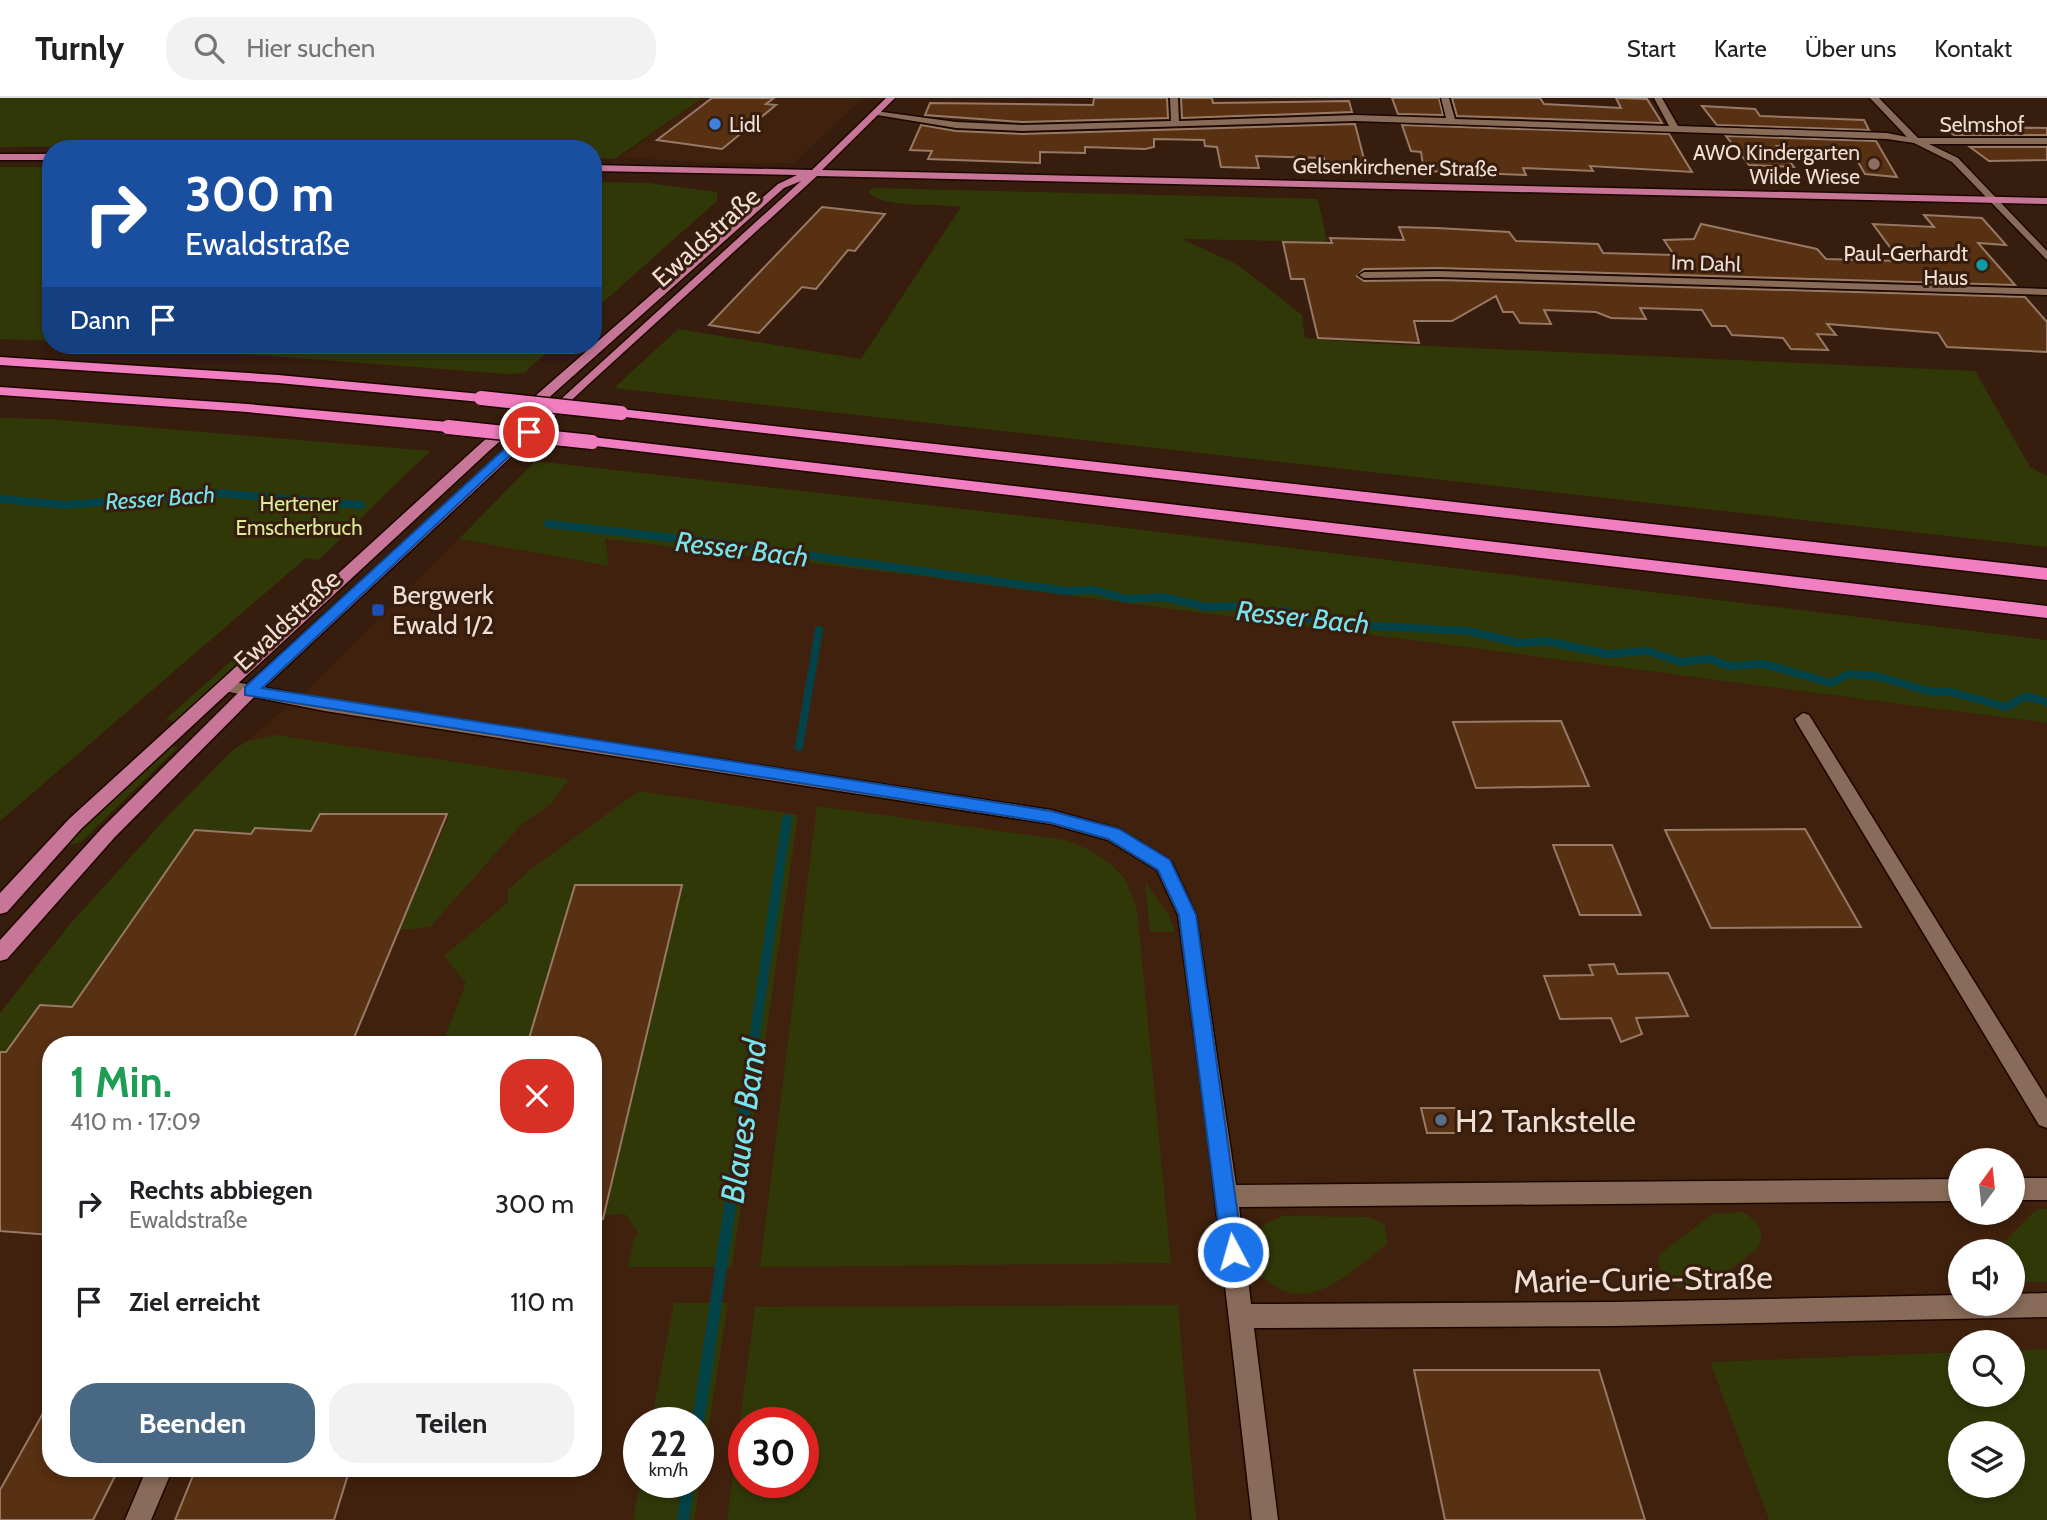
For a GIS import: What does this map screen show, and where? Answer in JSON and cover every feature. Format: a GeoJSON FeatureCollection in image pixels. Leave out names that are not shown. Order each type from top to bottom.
{"type":"FeatureCollection","features":[{"type":"Feature","properties":{"kind":"highway"},"geometry":{"type":"LineString","coordinates":[[0,361],[278,379],[621,412],[2047,573]]}},
{"type":"Feature","properties":{"kind":"highway"},"geometry":{"type":"LineString","coordinates":[[0,391],[247,408],[592,442],[2047,612]]}},
{"type":"Feature","properties":{"kind":"main road","name":"Ewaldstraße"},"geometry":{"type":"LineString","coordinates":[[0,954],[108,833],[250,691],[891,98]]}},
{"type":"Feature","properties":{"kind":"main road"},"geometry":{"type":"LineString","coordinates":[[0,157],[42,157]]}},
{"type":"Feature","properties":{"kind":"main road","name":"Gelsenkirchener Straße"},"geometry":{"type":"LineString","coordinates":[[602,168],[2047,201]]}},
{"type":"Feature","properties":{"kind":"main road"},"geometry":{"type":"LineString","coordinates":[[743,171],[765,200]]}},
{"type":"Feature","properties":{"kind":"main road","name":"Ewaldstraße"},"geometry":{"type":"LineString","coordinates":[[602,343],[780,186],[814,172]]}},
{"type":"Feature","properties":{"kind":"main road","name":"Ewaldstraße"},"geometry":{"type":"LineString","coordinates":[[0,906],[75,824],[590,354]]}},
{"type":"Feature","properties":{"kind":"street"},"geometry":{"type":"LineString","coordinates":[[1174,98],[1175,122]]}},
{"type":"Feature","properties":{"kind":"street"},"geometry":{"type":"LineString","coordinates":[[1445,98],[1451,121]]}},
{"type":"Feature","properties":{"kind":"street"},"geometry":{"type":"LineString","coordinates":[[1658,98],[1675,128]]}},
{"type":"Feature","properties":{"kind":"street"},"geometry":{"type":"LineString","coordinates":[[1874,98],[1916,141]]}},
{"type":"Feature","properties":{"kind":"street"},"geometry":{"type":"LineString","coordinates":[[875,114],[996,127],[1093,127],[1325,118],[1887,136],[1916,141],[1955,160],[2047,257]]}},
{"type":"Feature","properties":{"kind":"street","name":"Selmshof"},"geometry":{"type":"LineString","coordinates":[[1916,141],[2047,141]]}},
{"type":"Feature","properties":{"kind":"street","name":"Im Dahl"},"geometry":{"type":"LineString","coordinates":[[1364,275],[1438,274],[2047,292]]}},
{"type":"Feature","properties":{"kind":"street"},"geometry":{"type":"LineString","coordinates":[[225,686],[1051,817],[1113,834],[1164,865],[1187,915],[1227,1196],[1265,1520]]}},
{"type":"Feature","properties":{"kind":"street"},"geometry":{"type":"LineString","coordinates":[[1803,719],[2047,1118]]}},
{"type":"Feature","properties":{"kind":"street"},"geometry":{"type":"LineString","coordinates":[[2025,1189],[2047,1189]]}},
{"type":"Feature","properties":{"kind":"street"},"geometry":{"type":"LineString","coordinates":[[1227,1196],[1948,1190]]}},
{"type":"Feature","properties":{"kind":"street","name":"Marie-Curie-Straße"},"geometry":{"type":"LineString","coordinates":[[1240,1316],[1614,1314],[2047,1305]]}},
{"type":"Feature","properties":{"kind":"street"},"geometry":{"type":"LineString","coordinates":[[138,1520],[156,1477]]}},
{"type":"Feature","properties":{"kind":"shaded area"},"geometry":{"type":"Polygon","coordinates":[[[702,98],[862,99],[794,163],[702,163],[621,157],[702,98]]]}},
{"type":"Feature","properties":{"kind":"shaded area"},"geometry":{"type":"Polygon","coordinates":[[[459,539],[608,566],[604,539],[919,576],[2047,723],[2047,1349],[2025,1350],[2025,1330],[1948,1330],[1948,1352],[1710,1362],[1769,1520],[0,1520],[0,1013],[71,923],[217,765],[297,699],[459,539]]]}},
{"type":"Feature","properties":{"kind":"green space"},"geometry":{"type":"Polygon","coordinates":[[[0,98],[702,98],[615,159],[602,158],[602,140],[42,140],[42,147],[0,147],[0,98]]]}},
{"type":"Feature","properties":{"kind":"green space"},"geometry":{"type":"Polygon","coordinates":[[[0,167],[42,167],[42,341],[0,339],[0,167]]]}},
{"type":"Feature","properties":{"kind":"green space"},"geometry":{"type":"Polygon","coordinates":[[[602,182],[648,183],[717,192],[717,201],[602,303],[602,182]]]}},
{"type":"Feature","properties":{"kind":"green space"},"geometry":{"type":"Polygon","coordinates":[[[872,188],[1318,199],[1327,242],[1182,239],[1238,265],[1302,315],[1305,338],[1363,343],[1975,371],[2030,467],[2047,476],[2047,547],[614,388],[678,329],[861,359],[961,207],[886,201],[868,192],[872,188]]]}},
{"type":"Feature","properties":{"kind":"green space"},"geometry":{"type":"Polygon","coordinates":[[[246,354],[545,354],[524,373],[507,374],[246,354]]]}},
{"type":"Feature","properties":{"kind":"green space","name":"Hertener Emscherbruch"},"geometry":{"type":"Polygon","coordinates":[[[0,418],[48,419],[431,451],[318,560],[306,558],[0,821],[0,418]]]}},
{"type":"Feature","properties":{"kind":"green space"},"geometry":{"type":"Polygon","coordinates":[[[535,461],[1052,519],[2047,640],[2047,723],[919,576],[605,539],[609,566],[459,539],[535,461]]]}},
{"type":"Feature","properties":{"kind":"green space"},"geometry":{"type":"Polygon","coordinates":[[[241,652],[250,654],[175,722],[166,719],[241,652]]]}},
{"type":"Feature","properties":{"kind":"green space"},"geometry":{"type":"Polygon","coordinates":[[[275,735],[569,779],[552,803],[521,825],[430,927],[399,930],[450,814],[320,814],[309,836],[255,828],[251,834],[195,830],[72,1007],[40,1005],[6,1052],[0,1053],[0,1013],[71,923],[166,818],[234,749],[248,741],[275,735]]]}},
{"type":"Feature","properties":{"kind":"green space"},"geometry":{"type":"Polygon","coordinates":[[[168,745],[177,748],[81,842],[70,845],[70,840],[168,745]]]}},
{"type":"Feature","properties":{"kind":"green space"},"geometry":{"type":"Polygon","coordinates":[[[639,791],[798,815],[732,1267],[628,1267],[634,1238],[639,1234],[625,1214],[605,1215],[682,885],[575,885],[530,1036],[445,1036],[466,983],[444,956],[508,902],[508,890],[531,869],[639,791]]]}},
{"type":"Feature","properties":{"kind":"green space"},"geometry":{"type":"Polygon","coordinates":[[[817,806],[1065,840],[1090,850],[1112,865],[1125,879],[1137,910],[1171,1263],[760,1267],[817,806]]]}},
{"type":"Feature","properties":{"kind":"green space"},"geometry":{"type":"Polygon","coordinates":[[[1145,882],[1169,916],[1175,932],[1150,932],[1145,882]]]}},
{"type":"Feature","properties":{"kind":"green space"},"geometry":{"type":"Polygon","coordinates":[[[2037,1209],[2047,1209],[2047,1282],[2025,1282],[2025,1239],[2007,1239],[2021,1225],[2025,1225],[2025,1221],[2037,1209]]]}},
{"type":"Feature","properties":{"kind":"green space"},"geometry":{"type":"Polygon","coordinates":[[[1742,1212],[1759,1227],[1761,1237],[1757,1249],[1704,1284],[1690,1288],[1677,1287],[1666,1279],[1658,1262],[1660,1254],[1713,1214],[1742,1212]]]}},
{"type":"Feature","properties":{"kind":"green space"},"geometry":{"type":"Polygon","coordinates":[[[1283,1216],[1370,1217],[1385,1225],[1387,1244],[1334,1284],[1304,1294],[1288,1292],[1262,1276],[1251,1245],[1251,1238],[1267,1223],[1283,1216]]]}},
{"type":"Feature","properties":{"kind":"green space"},"geometry":{"type":"Polygon","coordinates":[[[674,1303],[728,1303],[712,1407],[654,1407],[674,1303]]]}},
{"type":"Feature","properties":{"kind":"green space"},"geometry":{"type":"Polygon","coordinates":[[[1178,1305],[1196,1520],[727,1520],[730,1498],[819,1498],[819,1407],[742,1407],[755,1307],[1178,1305]]]}},
{"type":"Feature","properties":{"kind":"green space"},"geometry":{"type":"Polygon","coordinates":[[[2047,1349],[2047,1520],[1769,1520],[1710,1362],[1948,1352],[1948,1407],[2025,1407],[2025,1350],[2047,1349]]]}},
{"type":"Feature","properties":{"kind":"green space"},"geometry":{"type":"Polygon","coordinates":[[[637,1498],[697,1498],[694,1520],[633,1520],[637,1498]]]}},
{"type":"Feature","properties":{"kind":"building","name":"Lidl"},"geometry":{"type":"Polygon","coordinates":[[[712,98],[774,98],[766,104],[776,105],[722,149],[657,140],[712,98]]]}},
{"type":"Feature","properties":{"kind":"building"},"geometry":{"type":"Polygon","coordinates":[[[1094,98],[1167,98],[1168,118],[1022,122],[925,115],[930,103],[1093,105],[1094,98]]]}},
{"type":"Feature","properties":{"kind":"building"},"geometry":{"type":"Polygon","coordinates":[[[1181,98],[1212,98],[1213,103],[1349,101],[1352,112],[1182,118],[1181,98]]]}},
{"type":"Feature","properties":{"kind":"building"},"geometry":{"type":"Polygon","coordinates":[[[1392,98],[1439,98],[1443,115],[1398,114],[1392,98]]]}},
{"type":"Feature","properties":{"kind":"building"},"geometry":{"type":"Polygon","coordinates":[[[1452,98],[1540,98],[1544,104],[1621,108],[1616,98],[1647,99],[1662,123],[1457,116],[1452,98]]]}},
{"type":"Feature","properties":{"kind":"building"},"geometry":{"type":"Polygon","coordinates":[[[1702,106],[1755,109],[1760,116],[1864,120],[1869,130],[1717,125],[1702,106]]]}},
{"type":"Feature","properties":{"kind":"building"},"geometry":{"type":"Polygon","coordinates":[[[1355,124],[1365,163],[1325,162],[1324,158],[1256,156],[1259,168],[1221,167],[1217,147],[1205,146],[1204,140],[1154,139],[1154,147],[1145,149],[1085,147],[1085,153],[1040,152],[1040,163],[928,159],[932,151],[910,150],[921,125],[956,131],[1022,134],[1355,124]]]}},
{"type":"Feature","properties":{"kind":"building"},"geometry":{"type":"Polygon","coordinates":[[[1402,125],[1669,134],[1692,172],[1590,166],[1593,171],[1523,168],[1526,175],[1424,171],[1421,152],[1411,151],[1402,125]]]}},
{"type":"Feature","properties":{"kind":"building"},"geometry":{"type":"Polygon","coordinates":[[[1943,127],[2047,128],[2047,135],[1954,135],[1943,127]]]}},
{"type":"Feature","properties":{"kind":"building"},"geometry":{"type":"Polygon","coordinates":[[[1726,136],[1876,141],[1897,177],[1865,174],[1853,153],[1777,146],[1794,167],[1749,165],[1726,136]]]}},
{"type":"Feature","properties":{"kind":"building"},"geometry":{"type":"Polygon","coordinates":[[[1970,147],[2047,147],[2047,160],[1989,161],[1970,147]]]}},
{"type":"Feature","properties":{"kind":"building"},"geometry":{"type":"Polygon","coordinates":[[[822,207],[885,214],[855,251],[848,250],[816,289],[802,287],[759,333],[709,325],[822,207]]]}},
{"type":"Feature","properties":{"kind":"building"},"geometry":{"type":"Polygon","coordinates":[[[1924,215],[1982,218],[2006,245],[1978,243],[2015,285],[1438,268],[1364,269],[1357,276],[1364,281],[1438,280],[2025,297],[2047,322],[2047,352],[1947,347],[1938,333],[1827,324],[1836,335],[1817,334],[1828,350],[1791,349],[1783,338],[1732,335],[1726,326],[1712,326],[1702,310],[1640,308],[1646,319],[1611,318],[1596,312],[1544,310],[1551,324],[1520,323],[1513,312],[1503,312],[1496,296],[1452,321],[1414,321],[1419,343],[1318,338],[1304,279],[1291,279],[1283,242],[1332,243],[1330,238],[1404,240],[1399,227],[1437,228],[1509,232],[1516,241],[1598,244],[1603,253],[1674,255],[1664,240],[1694,239],[1701,224],[1817,249],[1826,259],[1900,261],[1873,224],[1934,227],[1924,215]]]}},
{"type":"Feature","properties":{"kind":"building"},"geometry":{"type":"Polygon","coordinates":[[[1561,721],[1589,786],[1476,788],[1453,722],[1561,721]]]}},
{"type":"Feature","properties":{"kind":"building"},"geometry":{"type":"Polygon","coordinates":[[[320,814],[447,814],[355,1036],[42,1036],[42,1234],[0,1231],[0,1052],[6,1052],[40,1005],[72,1007],[195,830],[251,834],[255,828],[311,831],[320,814]]]}},
{"type":"Feature","properties":{"kind":"building"},"geometry":{"type":"Polygon","coordinates":[[[1805,829],[1861,927],[1711,928],[1665,830],[1805,829]]]}},
{"type":"Feature","properties":{"kind":"building"},"geometry":{"type":"Polygon","coordinates":[[[1553,845],[1612,845],[1641,915],[1580,915],[1553,845]]]}},
{"type":"Feature","properties":{"kind":"building"},"geometry":{"type":"Polygon","coordinates":[[[575,885],[682,885],[603,1219],[602,1036],[530,1036],[575,885]]]}},
{"type":"Feature","properties":{"kind":"building"},"geometry":{"type":"Polygon","coordinates":[[[1614,964],[1618,974],[1668,973],[1688,1016],[1636,1018],[1642,1034],[1621,1042],[1611,1018],[1560,1019],[1544,976],[1593,975],[1589,965],[1614,964]]]}},
{"type":"Feature","properties":{"kind":"building"},"geometry":{"type":"Polygon","coordinates":[[[1421,1108],[1455,1108],[1461,1133],[1427,1133],[1421,1108]]]}},
{"type":"Feature","properties":{"kind":"building"},"geometry":{"type":"Polygon","coordinates":[[[1414,1370],[1599,1370],[1645,1520],[1445,1520],[1414,1370]]]}},
{"type":"Feature","properties":{"kind":"building"},"geometry":{"type":"Polygon","coordinates":[[[42,1415],[42,1477],[114,1477],[93,1520],[0,1520],[0,1490],[42,1415]]]}},
{"type":"Feature","properties":{"kind":"building"},"geometry":{"type":"Polygon","coordinates":[[[192,1477],[347,1477],[334,1520],[175,1520],[192,1477]]]}},
{"type":"Feature","properties":{"kind":"waterway","name":"Resser Bach"},"geometry":{"type":"LineString","coordinates":[[0,499],[65,505],[218,493],[361,505]]}},
{"type":"Feature","properties":{"kind":"waterway","name":"Resser Bach"},"geometry":{"type":"LineString","coordinates":[[548,524],[719,543],[1066,591],[1094,590],[1126,599],[1163,597],[1206,607],[1240,606],[1259,613],[1285,611],[1307,619],[1331,617],[1372,626],[1468,631],[1519,643],[1545,641],[1607,654],[1648,651],[1680,662],[1710,659],[1729,666],[1764,664],[1831,683],[1849,674],[1880,677],[1931,692],[1951,692],[2006,707],[2026,696],[2047,702]]}},
{"type":"Feature","properties":{"kind":"waterway","name":"Blaues Band"},"geometry":{"type":"LineString","coordinates":[[799,747],[819,630]]}},
{"type":"Feature","properties":{"kind":"waterway","name":"Blaues Band"},"geometry":{"type":"LineString","coordinates":[[746,1094],[787,819]]}},
{"type":"Feature","properties":{"kind":"waterway","name":"Blaues Band"},"geometry":{"type":"LineString","coordinates":[[700,1407],[747,1092]]}},
{"type":"Feature","properties":{"kind":"waterway","name":"Blaues Band"},"geometry":{"type":"LineString","coordinates":[[683,1520],[686,1498]]}},
{"type":"Feature","properties":{"kind":"place","name":"Lidl"},"geometry":{"type":"Point","coordinates":[715,124]}},
{"type":"Feature","properties":{"kind":"place","name":"AWO Kindergarten Wilde Wiese"},"geometry":{"type":"Point","coordinates":[1874,164]}},
{"type":"Feature","properties":{"kind":"place","name":"Paul-Gerhardt Haus"},"geometry":{"type":"Point","coordinates":[1982,265]}},
{"type":"Feature","properties":{"kind":"place","name":"Bergwerk Ewald 1/2"},"geometry":{"type":"Point","coordinates":[378,610]}},
{"type":"Feature","properties":{"kind":"place","name":"H2 Tankstelle"},"geometry":{"type":"Point","coordinates":[1441,1120]}},
{"type":"Feature","properties":{"kind":"route"},"geometry":{"type":"LineString","coordinates":[[529,432],[250,691],[1051,817],[1113,834],[1164,865],[1187,915],[1233,1252]]}}]}
